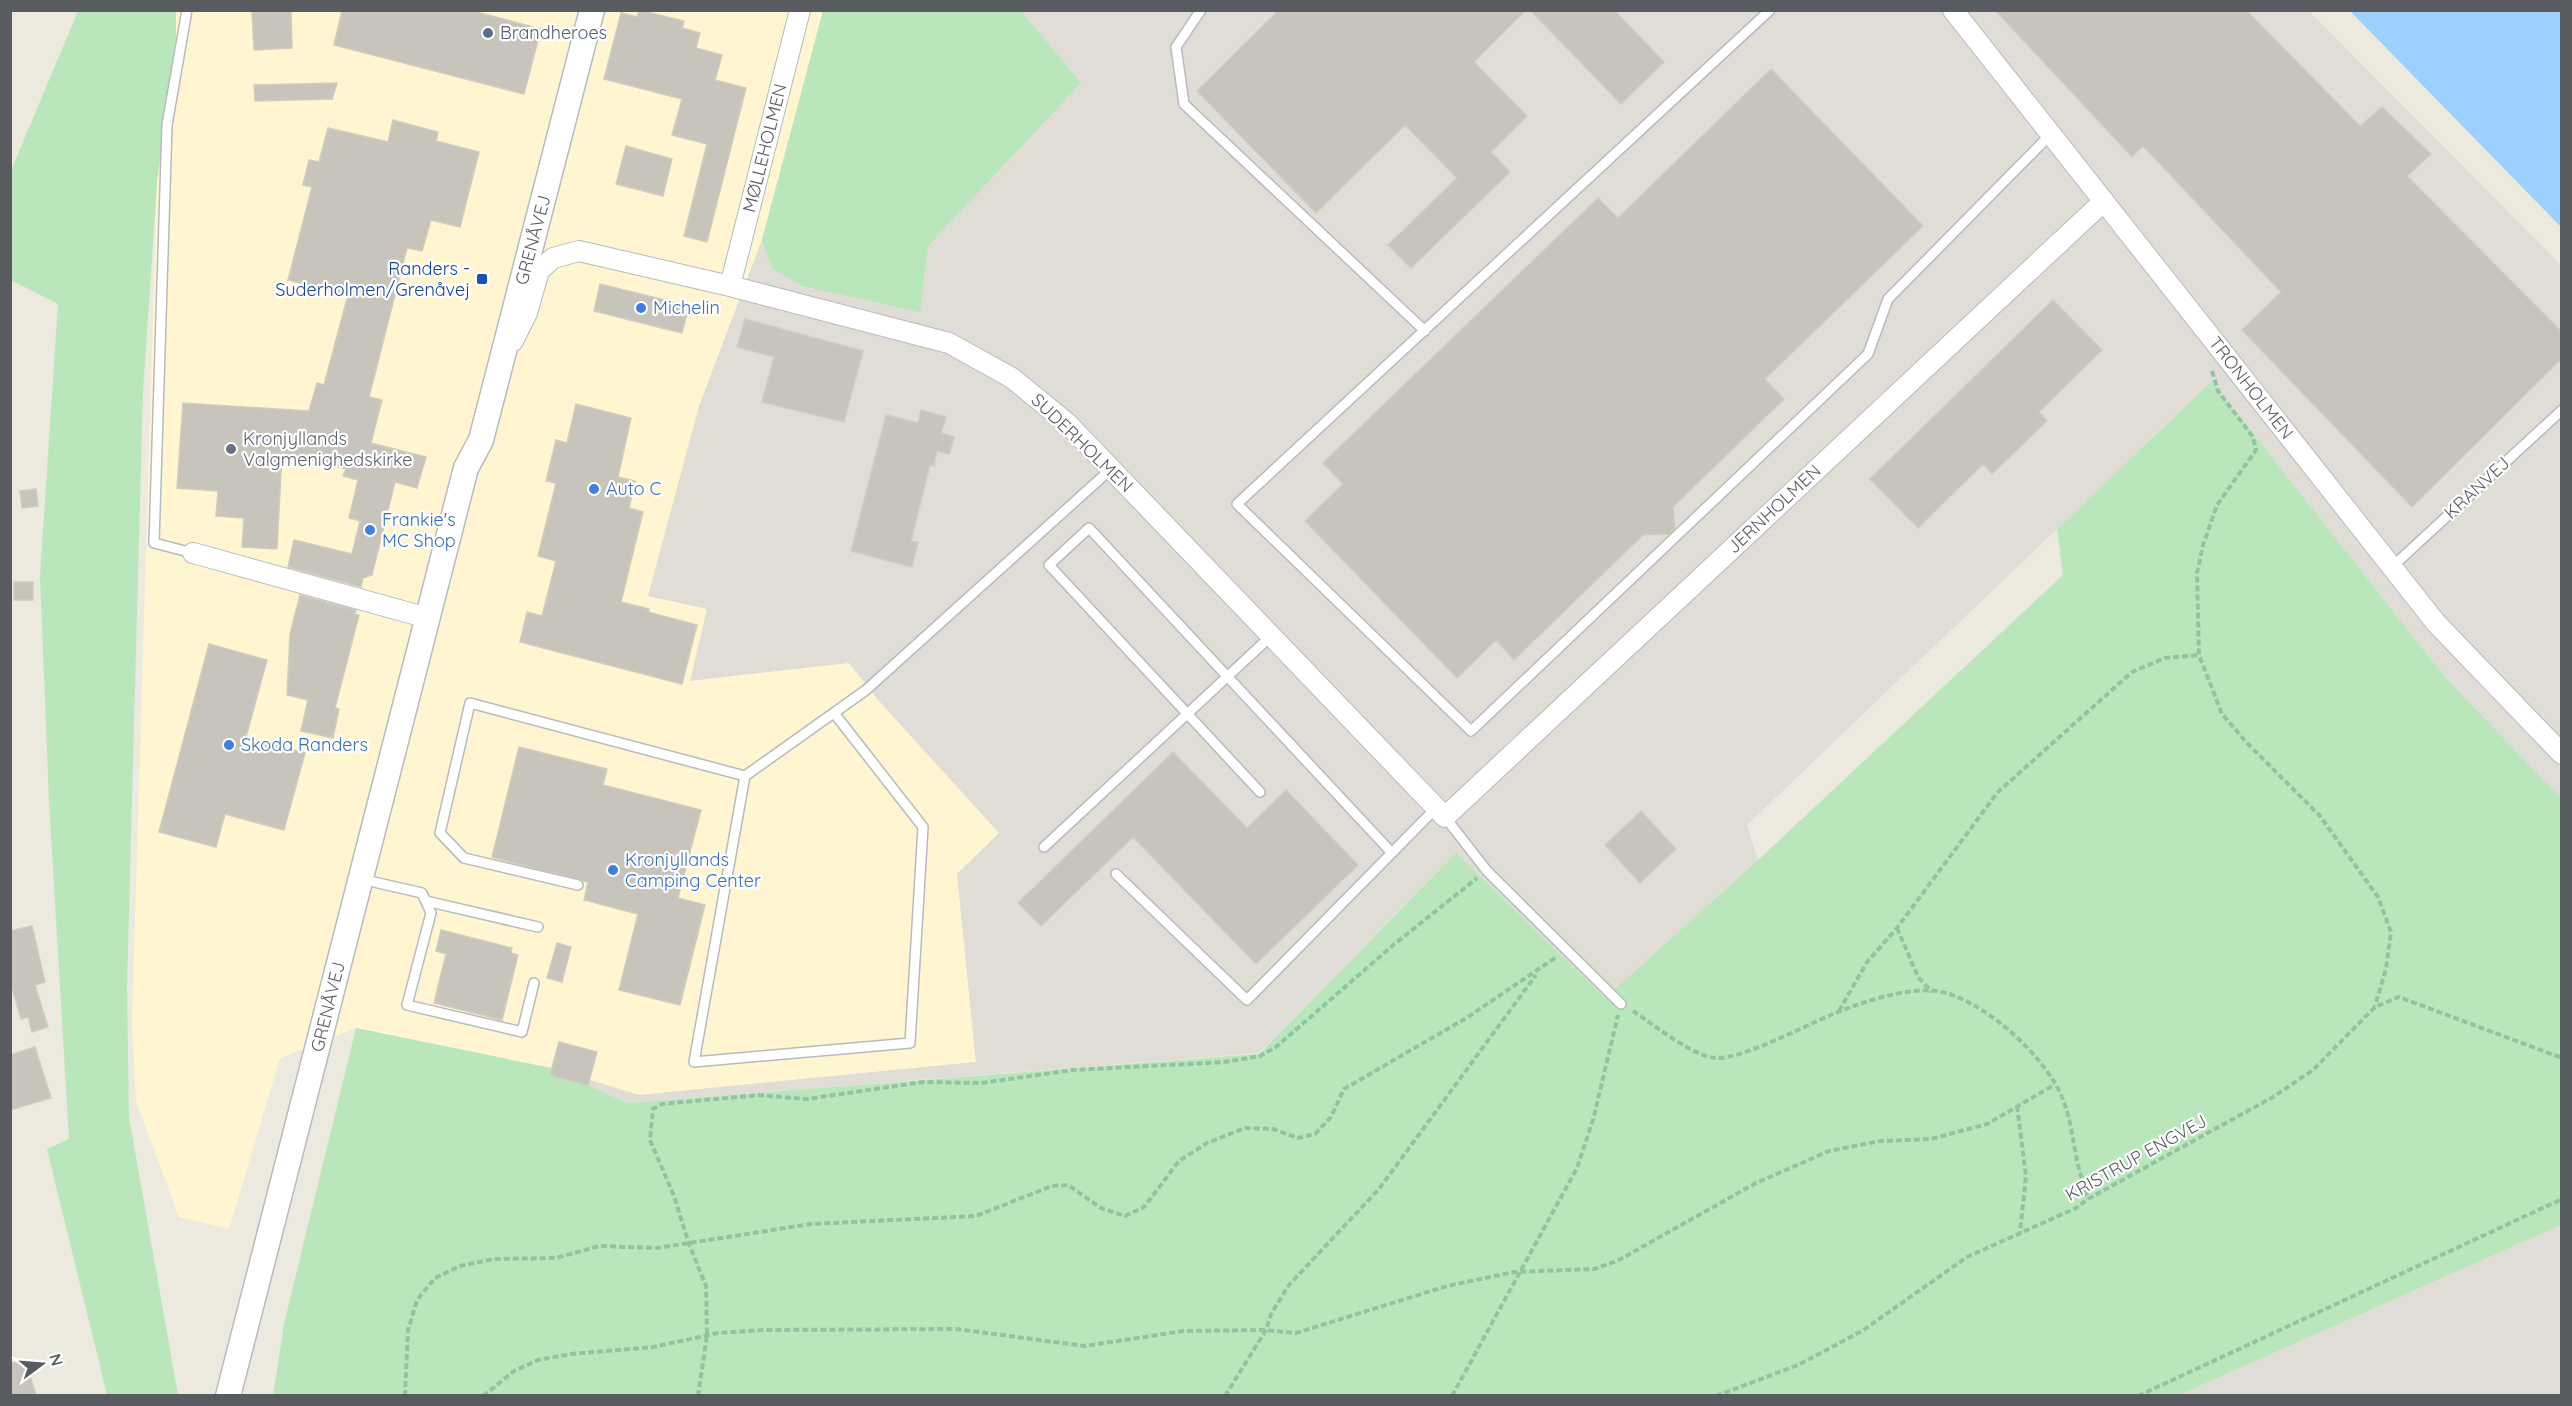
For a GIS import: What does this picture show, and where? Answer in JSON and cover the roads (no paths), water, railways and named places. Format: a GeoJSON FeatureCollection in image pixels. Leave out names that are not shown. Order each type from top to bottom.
{"type":"FeatureCollection","features":[{"type":"Feature","properties":{"kind":"street","name":"GRENÅVEJ"},"geometry":{"type":"LineString","coordinates":[[466,468],[465,440],[576,10]]}},
{"type":"Feature","properties":{"kind":"street","name":"GRENÅVEJ"},"geometry":{"type":"LineString","coordinates":[[228,1395],[466,468],[481,440],[592,10]]}},
{"type":"Feature","properties":{"kind":"street","name":"MØLLEHOLMEN"},"geometry":{"type":"LineString","coordinates":[[730,286],[800,10]]}},
{"type":"Feature","properties":{"kind":"street","name":"TRONHOLMEN"},"geometry":{"type":"LineString","coordinates":[[1953,10],[2436,623],[2562,754]]}},
{"type":"Feature","properties":{"kind":"street","name":"JERNHOLMEN"},"geometry":{"type":"LineString","coordinates":[[1440,813],[2104,201]]}},
{"type":"Feature","properties":{"kind":"street","name":"SUDERHOLMEN"},"geometry":{"type":"LineString","coordinates":[[500,368],[527,313],[539,272],[553,258],[579,251],[730,286],[949,343],[1012,378],[1066,423],[1440,813]]}},
{"type":"Feature","properties":{"kind":"street"},"geometry":{"type":"LineString","coordinates":[[193,553],[428,618]]}},
{"type":"Feature","properties":{"kind":"lane"},"geometry":{"type":"LineString","coordinates":[[187,10],[167,124],[154,543],[193,553]]}},
{"type":"Feature","properties":{"kind":"lane"},"geometry":{"type":"LineString","coordinates":[[1201,10],[1176,47],[1184,104],[1425,331]]}},
{"type":"Feature","properties":{"kind":"lane"},"geometry":{"type":"LineString","coordinates":[[1770,10],[1237,504],[1471,730],[1868,354],[1888,299],[2051,134]]}},
{"type":"Feature","properties":{"kind":"lane","name":"KRANVEJ"},"geometry":{"type":"LineString","coordinates":[[2392,567],[2562,410]]}},
{"type":"Feature","properties":{"kind":"lane"},"geometry":{"type":"LineString","coordinates":[[834,712],[923,827],[910,1042],[694,1062],[745,776],[834,712],[866,690],[1111,469]]}},
{"type":"Feature","properties":{"kind":"lane"},"geometry":{"type":"LineString","coordinates":[[1260,792],[1049,565],[1089,528],[1392,853]]}},
{"type":"Feature","properties":{"kind":"lane"},"geometry":{"type":"LineString","coordinates":[[1044,847],[1271,636]]}},
{"type":"Feature","properties":{"kind":"lane"},"geometry":{"type":"LineString","coordinates":[[578,885],[464,858],[440,833],[470,703],[745,776]]}},
{"type":"Feature","properties":{"kind":"lane"},"geometry":{"type":"LineString","coordinates":[[1116,874],[1247,1000],[1392,853],[1440,813],[1487,871],[1621,1004]]}},
{"type":"Feature","properties":{"kind":"lane"},"geometry":{"type":"LineString","coordinates":[[361,879],[422,893],[431,913],[407,1005],[522,1032],[534,983]]}},
{"type":"Feature","properties":{"kind":"lane"},"geometry":{"type":"LineString","coordinates":[[426,901],[538,927]]}},
{"type":"Feature","properties":{"kind":"water"},"geometry":{"type":"Polygon","coordinates":[[[2350,11],[2561,11],[2561,227],[2350,11]]]}},
{"type":"Feature","properties":{"kind":"place","name":"Brandheroes"},"geometry":{"type":"Point","coordinates":[488,33]}},
{"type":"Feature","properties":{"kind":"place","name":"Randers - Suderholmen/Grenåvej"},"geometry":{"type":"Point","coordinates":[482,279]}},
{"type":"Feature","properties":{"kind":"place","name":"Michelin"},"geometry":{"type":"Point","coordinates":[641,308]}},
{"type":"Feature","properties":{"kind":"place","name":"Kronjyllands Valgmenighedskirke"},"geometry":{"type":"Point","coordinates":[231,449]}},
{"type":"Feature","properties":{"kind":"place","name":"Auto C"},"geometry":{"type":"Point","coordinates":[594,489]}},
{"type":"Feature","properties":{"kind":"place","name":"Frankie's MC Shop"},"geometry":{"type":"Point","coordinates":[370,530]}},
{"type":"Feature","properties":{"kind":"place","name":"Skoda Randers"},"geometry":{"type":"Point","coordinates":[229,745]}},
{"type":"Feature","properties":{"kind":"place","name":"Kronjyllands Camping Center"},"geometry":{"type":"Point","coordinates":[613,870]}}]}
